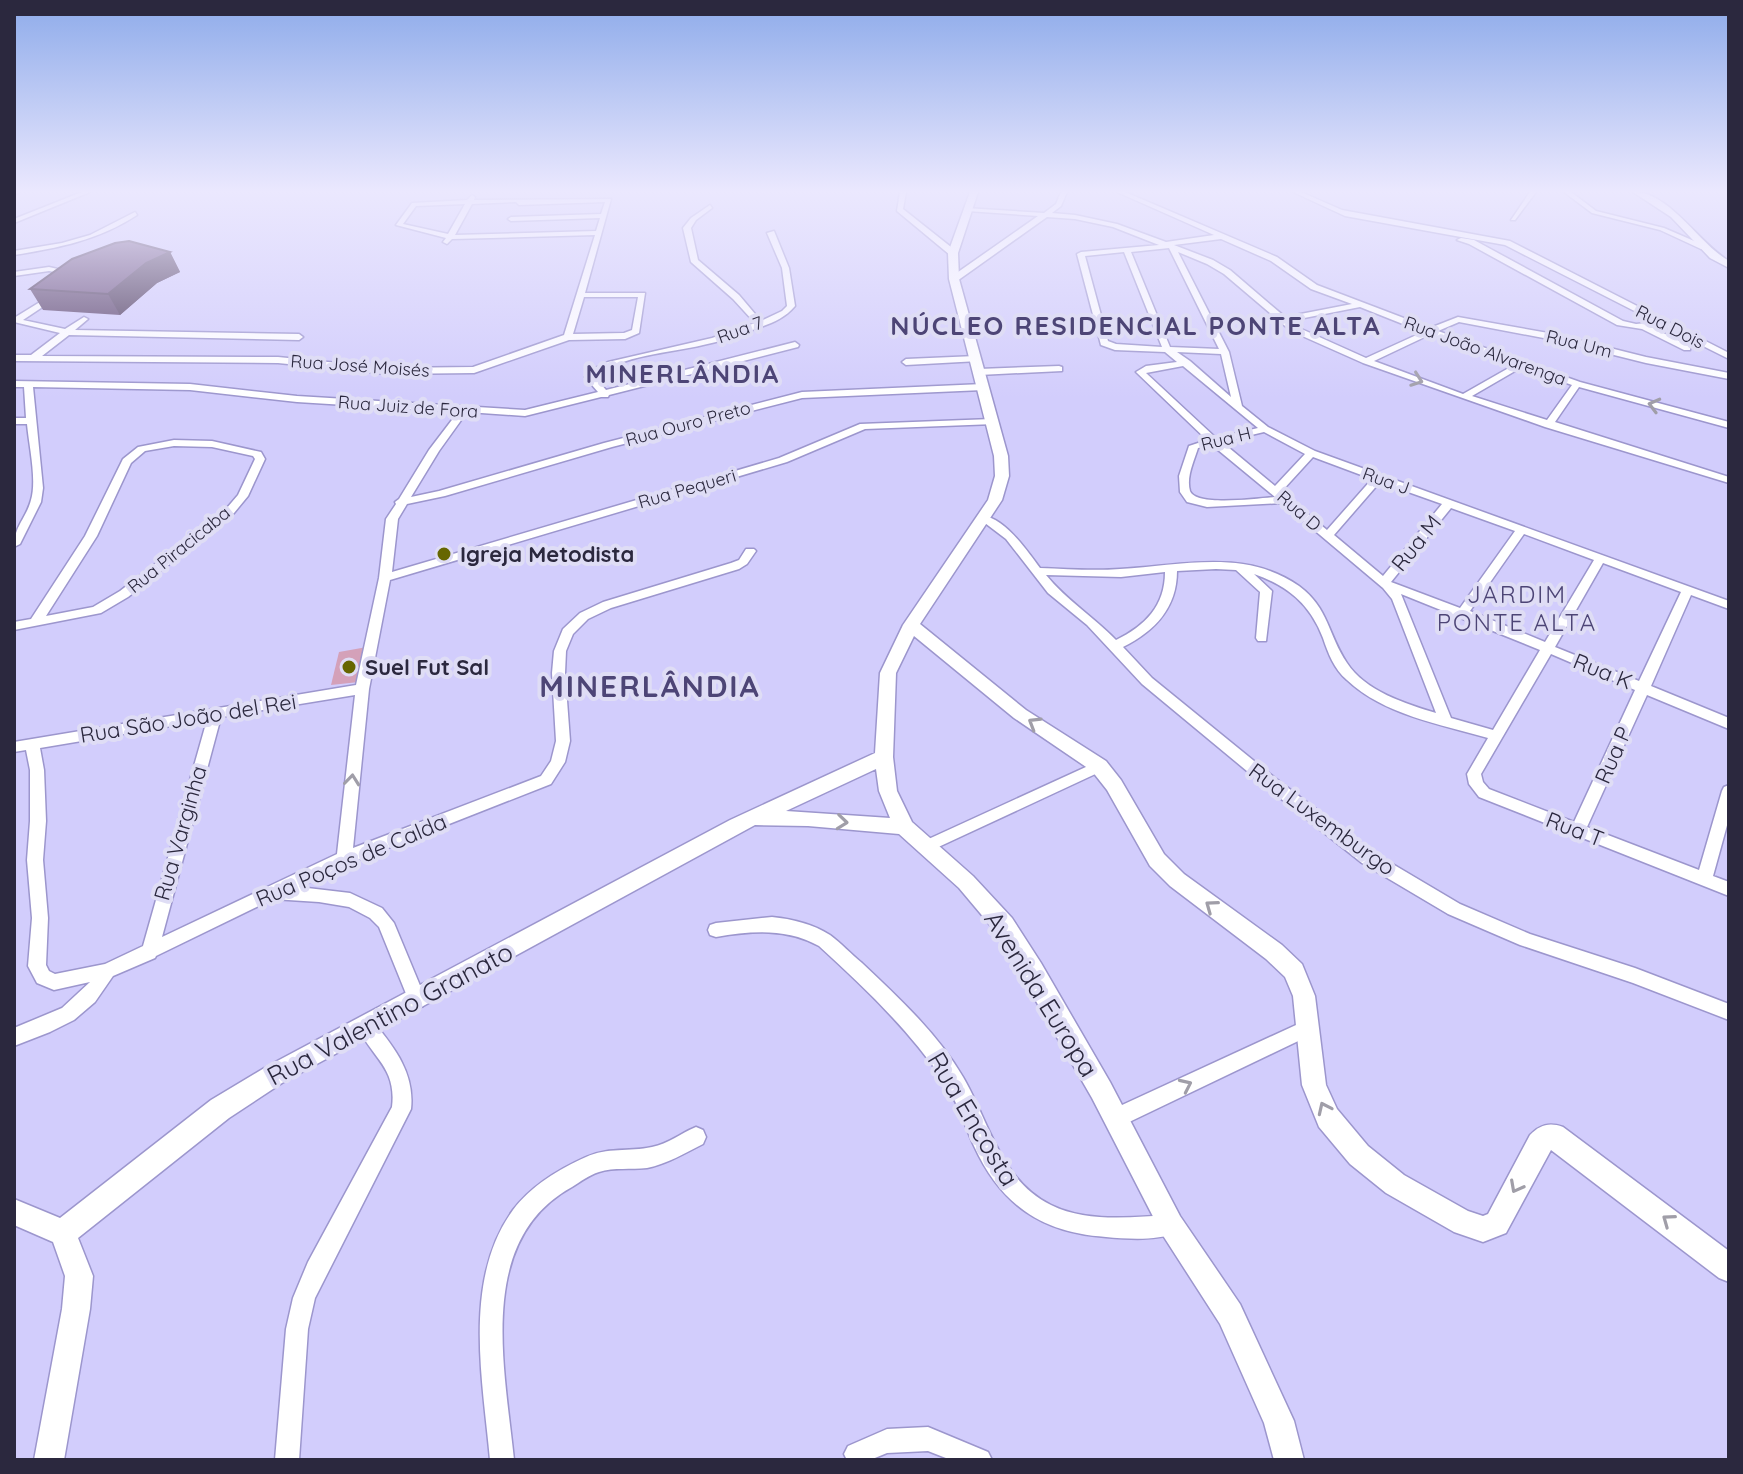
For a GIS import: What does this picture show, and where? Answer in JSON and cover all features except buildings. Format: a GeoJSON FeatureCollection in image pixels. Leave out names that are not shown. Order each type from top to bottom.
{"type":"FeatureCollection","features":[{"type":"Feature","properties":{"kind":"street"},"geometry":{"type":"LineString","coordinates":[[568,337],[591,261]]}},
{"type":"Feature","properties":{"kind":"street"},"geometry":{"type":"LineString","coordinates":[[695,261],[736,297],[759,323]]}},
{"type":"Feature","properties":{"kind":"street","name":"Rua 7"},"geometry":{"type":"LineString","coordinates":[[605,395],[590,377],[592,373],[626,360],[714,340],[782,315],[791,306],[786,261]]}},
{"type":"Feature","properties":{"kind":"street"},"geometry":{"type":"LineString","coordinates":[[953,261],[992,422]]}},
{"type":"Feature","properties":{"kind":"street"},"geometry":{"type":"LineString","coordinates":[[954,273],[978,261]]}},
{"type":"Feature","properties":{"kind":"street"},"geometry":{"type":"LineString","coordinates":[[1083,261],[1102,342],[1115,347],[1225,352]]}},
{"type":"Feature","properties":{"kind":"street"},"geometry":{"type":"LineString","coordinates":[[1131,261],[1167,349]]}},
{"type":"Feature","properties":{"kind":"street"},"geometry":{"type":"LineString","coordinates":[[1178,261],[1225,352],[1238,405]]}},
{"type":"Feature","properties":{"kind":"street"},"geometry":{"type":"LineString","coordinates":[[1203,261],[1227,272],[1294,329],[1366,361],[1548,425],[1728,477]]}},
{"type":"Feature","properties":{"kind":"street","name":"Rua João Alvarenga"},"geometry":{"type":"LineString","coordinates":[[1277,261],[1314,287],[1520,365],[1577,384],[1729,425]]}},
{"type":"Feature","properties":{"kind":"street"},"geometry":{"type":"LineString","coordinates":[[1506,261],[1620,323],[1643,326],[1661,324]]}},
{"type":"Feature","properties":{"kind":"street","name":"Rua Dois"},"geometry":{"type":"LineString","coordinates":[[1543,261],[1661,324],[1729,356]]}},
{"type":"Feature","properties":{"kind":"street"},"geometry":{"type":"LineString","coordinates":[[14,274],[58,269],[79,276],[16,320]]}},
{"type":"Feature","properties":{"kind":"street","name":"Rua José Moisés"},"geometry":{"type":"LineString","coordinates":[[14,358],[278,360],[388,371],[474,370],[568,337],[625,336],[637,329],[642,295],[581,295]]}},
{"type":"Feature","properties":{"kind":"street"},"geometry":{"type":"LineString","coordinates":[[1281,320],[1361,305]]}},
{"type":"Feature","properties":{"kind":"street"},"geometry":{"type":"LineString","coordinates":[[33,358],[84,319]]}},
{"type":"Feature","properties":{"kind":"street"},"geometry":{"type":"LineString","coordinates":[[16,320],[67,332],[299,337],[278,360]]}},
{"type":"Feature","properties":{"kind":"street","name":"Rua Um"},"geometry":{"type":"LineString","coordinates":[[1366,361],[1454,320],[1468,320],[1729,376]]}},
{"type":"Feature","properties":{"kind":"street"},"geometry":{"type":"LineString","coordinates":[[1643,326],[1687,348]]}},
{"type":"Feature","properties":{"kind":"street","name":"Rua Juiz de Fora"},"geometry":{"type":"LineString","coordinates":[[14,384],[190,387],[297,399],[531,413],[795,345]]}},
{"type":"Feature","properties":{"kind":"street","name":"Rua J"},"geometry":{"type":"LineString","coordinates":[[1167,349],[1265,429],[1311,453],[1729,605]]}},
{"type":"Feature","properties":{"kind":"street"},"geometry":{"type":"LineString","coordinates":[[906,362],[976,359]]}},
{"type":"Feature","properties":{"kind":"street","name":"Rua D"},"geometry":{"type":"LineString","coordinates":[[1187,363],[1140,372],[1213,440],[1398,598],[1445,719]]}},
{"type":"Feature","properties":{"kind":"street"},"geometry":{"type":"LineString","coordinates":[[1464,397],[1520,365]]}},
{"type":"Feature","properties":{"kind":"street"},"geometry":{"type":"LineString","coordinates":[[979,372],[1059,369]]}},
{"type":"Feature","properties":{"kind":"street"},"geometry":{"type":"LineString","coordinates":[[14,544],[36,502],[38,488],[28,384]]}},
{"type":"Feature","properties":{"kind":"street"},"geometry":{"type":"LineString","coordinates":[[1548,425],[1577,384]]}},
{"type":"Feature","properties":{"kind":"street","name":"Rua Ouro Preto"},"geometry":{"type":"LineString","coordinates":[[400,502],[441,494],[596,449],[802,395],[983,387]]}},
{"type":"Feature","properties":{"kind":"street"},"geometry":{"type":"LineString","coordinates":[[344,858],[362,689],[385,578],[392,519],[400,502],[463,411]]}},
{"type":"Feature","properties":{"kind":"street"},"geometry":{"type":"LineString","coordinates":[[14,421],[32,421]]}},
{"type":"Feature","properties":{"kind":"street","name":"Avenida Europa"},"geometry":{"type":"LineString","coordinates":[[992,422],[1001,456],[1000,486],[985,518],[911,625],[888,673],[884,757],[888,791],[904,827],[927,846],[1004,925],[1033,970],[1116,1118],[1171,1225],[1230,1314],[1279,1421],[1289,1460]]}},
{"type":"Feature","properties":{"kind":"street","name":"Rua Pequeri"},"geometry":{"type":"LineString","coordinates":[[385,578],[783,460],[863,426],[992,422]]}},
{"type":"Feature","properties":{"kind":"street","name":"Rua H"},"geometry":{"type":"LineString","coordinates":[[1265,429],[1200,442],[1190,452],[1184,476],[1187,497],[1207,504],[1279,496]]}},
{"type":"Feature","properties":{"kind":"street","name":"Rua Piracicaba"},"geometry":{"type":"LineString","coordinates":[[177,442],[257,454],[260,459],[255,475],[230,511],[124,594],[97,610],[35,622],[108,505],[122,469],[137,451],[151,445],[177,442]]}},
{"type":"Feature","properties":{"kind":"street"},"geometry":{"type":"LineString","coordinates":[[1279,496],[1311,453]]}},
{"type":"Feature","properties":{"kind":"street"},"geometry":{"type":"LineString","coordinates":[[1328,536],[1378,478]]}},
{"type":"Feature","properties":{"kind":"street","name":"Rua M"},"geometry":{"type":"LineString","coordinates":[[1385,584],[1448,504]]}},
{"type":"Feature","properties":{"kind":"street","name":"Rua Luxemburgo"},"geometry":{"type":"LineString","coordinates":[[985,518],[1010,537],[1052,590],[1082,614],[1165,697],[1380,865],[1454,909],[1526,940],[1635,976],[1729,1012]]}},
{"type":"Feature","properties":{"kind":"street"},"geometry":{"type":"LineString","coordinates":[[1463,613],[1521,530]]}},
{"type":"Feature","properties":{"kind":"street","name":"Rua Poços de Calda"},"geometry":{"type":"LineString","coordinates":[[32,744],[37,770],[35,860],[40,918],[37,966],[43,977],[54,982],[107,971],[344,858],[546,780],[557,770],[560,758],[559,657],[562,643],[572,626],[584,616],[607,605],[735,566],[743,562],[750,551]]}},
{"type":"Feature","properties":{"kind":"street","name":"Rua T"},"geometry":{"type":"LineString","coordinates":[[1600,559],[1474,774],[1476,784],[1484,793],[1729,889]]}},
{"type":"Feature","properties":{"kind":"street"},"geometry":{"type":"LineString","coordinates":[[1036,571],[1105,573],[1209,564],[1238,566],[1275,577],[1300,592],[1320,616],[1338,661],[1368,690],[1392,702],[1497,736]]}},
{"type":"Feature","properties":{"kind":"street"},"geometry":{"type":"LineString","coordinates":[[1238,566],[1266,591],[1262,638]]}},
{"type":"Feature","properties":{"kind":"street"},"geometry":{"type":"LineString","coordinates":[[1115,646],[1146,630],[1158,617],[1168,599],[1171,569]]}},
{"type":"Feature","properties":{"kind":"street","name":"Rua K"},"geometry":{"type":"LineString","coordinates":[[1385,584],[1463,613],[1729,724]]}},
{"type":"Feature","properties":{"kind":"street","name":"Rua P"},"geometry":{"type":"LineString","coordinates":[[1578,831],[1687,591]]}},
{"type":"Feature","properties":{"kind":"street"},"geometry":{"type":"LineString","coordinates":[[14,626],[35,622]]}},
{"type":"Feature","properties":{"kind":"street"},"geometry":{"type":"LineString","coordinates":[[911,625],[1020,714],[1099,766],[1114,785],[1157,860],[1177,880],[1274,952],[1294,971],[1304,996],[1314,1085],[1328,1118],[1359,1155],[1383,1175],[1463,1223],[1483,1229],[1497,1224],[1539,1144],[1546,1137],[1554,1136],[1729,1268]]}},
{"type":"Feature","properties":{"kind":"street","name":"Rua São João del Rei"},"geometry":{"type":"LineString","coordinates":[[14,747],[362,689]]}},
{"type":"Feature","properties":{"kind":"street","name":"Rua Varginha"},"geometry":{"type":"LineString","coordinates":[[149,953],[215,714]]}},
{"type":"Feature","properties":{"kind":"street","name":"Rua Valentino Granato"},"geometry":{"type":"LineString","coordinates":[[63,1233],[220,1109],[274,1075],[737,825],[884,757]]}},
{"type":"Feature","properties":{"kind":"street"},"geometry":{"type":"LineString","coordinates":[[927,846],[1099,766]]}},
{"type":"Feature","properties":{"kind":"street"},"geometry":{"type":"LineString","coordinates":[[1704,879],[1729,791]]}},
{"type":"Feature","properties":{"kind":"street"},"geometry":{"type":"LineString","coordinates":[[800,795],[798,806],[808,818]]}},
{"type":"Feature","properties":{"kind":"street","name":"Rua Valentino Granato"},"geometry":{"type":"LineString","coordinates":[[737,825],[768,818],[808,818],[904,827]]}},
{"type":"Feature","properties":{"kind":"street"},"geometry":{"type":"LineString","coordinates":[[271,893],[353,901],[379,913],[386,923],[417,1000]]}},
{"type":"Feature","properties":{"kind":"street","name":"Rua Encosta"},"geometry":{"type":"LineString","coordinates":[[716,930],[740,925],[792,926],[813,932],[825,941],[894,1008],[936,1056],[969,1107],[983,1144],[1002,1177],[1031,1208],[1046,1216],[1095,1228],[1171,1225]]}},
{"type":"Feature","properties":{"kind":"street"},"geometry":{"type":"LineString","coordinates":[[14,1037],[72,1013],[87,1001],[107,971]]}},
{"type":"Feature","properties":{"kind":"street"},"geometry":{"type":"LineString","coordinates":[[287,1460],[297,1329],[304,1298],[395,1121],[405,1094],[403,1081],[391,1058],[366,1026]]}},
{"type":"Feature","properties":{"kind":"street"},"geometry":{"type":"LineString","coordinates":[[1116,1118],[1309,1027]]}},
{"type":"Feature","properties":{"kind":"street"},"geometry":{"type":"LineString","coordinates":[[502,1460],[491,1311],[494,1278],[507,1237],[529,1206],[565,1178],[604,1160],[648,1158],[696,1137]]}},
{"type":"Feature","properties":{"kind":"street"},"geometry":{"type":"LineString","coordinates":[[14,1212],[63,1233],[79,1276],[49,1460]]}},
{"type":"Feature","properties":{"kind":"street"},"geometry":{"type":"LineString","coordinates":[[856,1454],[887,1441],[928,1439],[980,1460]]}},
{"type":"Feature","properties":{"kind":"shaded area","name":"Suel Fut Sal"},"geometry":{"type":"Polygon","coordinates":[[[367,647],[359,682],[331,685],[339,652],[367,647]]]}},
{"type":"Feature","properties":{"kind":"place","name":"Igreja Metodista"},"geometry":{"type":"Point","coordinates":[444,554]}},
{"type":"Feature","properties":{"kind":"place","name":"Suel Fut Sal"},"geometry":{"type":"Point","coordinates":[349,667]}},
{"type":"Feature","properties":{"kind":"district","name":"NÚCLEO RESIDENCIAL PONTE ALTA"},"geometry":{"type":"Point","coordinates":[1136,326]}},
{"type":"Feature","properties":{"kind":"district","name":"MINERLÂNDIA"},"geometry":{"type":"Point","coordinates":[683,374]}},
{"type":"Feature","properties":{"kind":"district","name":"JARDIM PONTE ALTA"},"geometry":{"type":"Point","coordinates":[1517,609]}},
{"type":"Feature","properties":{"kind":"district","name":"MINERLÂNDIA"},"geometry":{"type":"Point","coordinates":[650,687]}}]}
